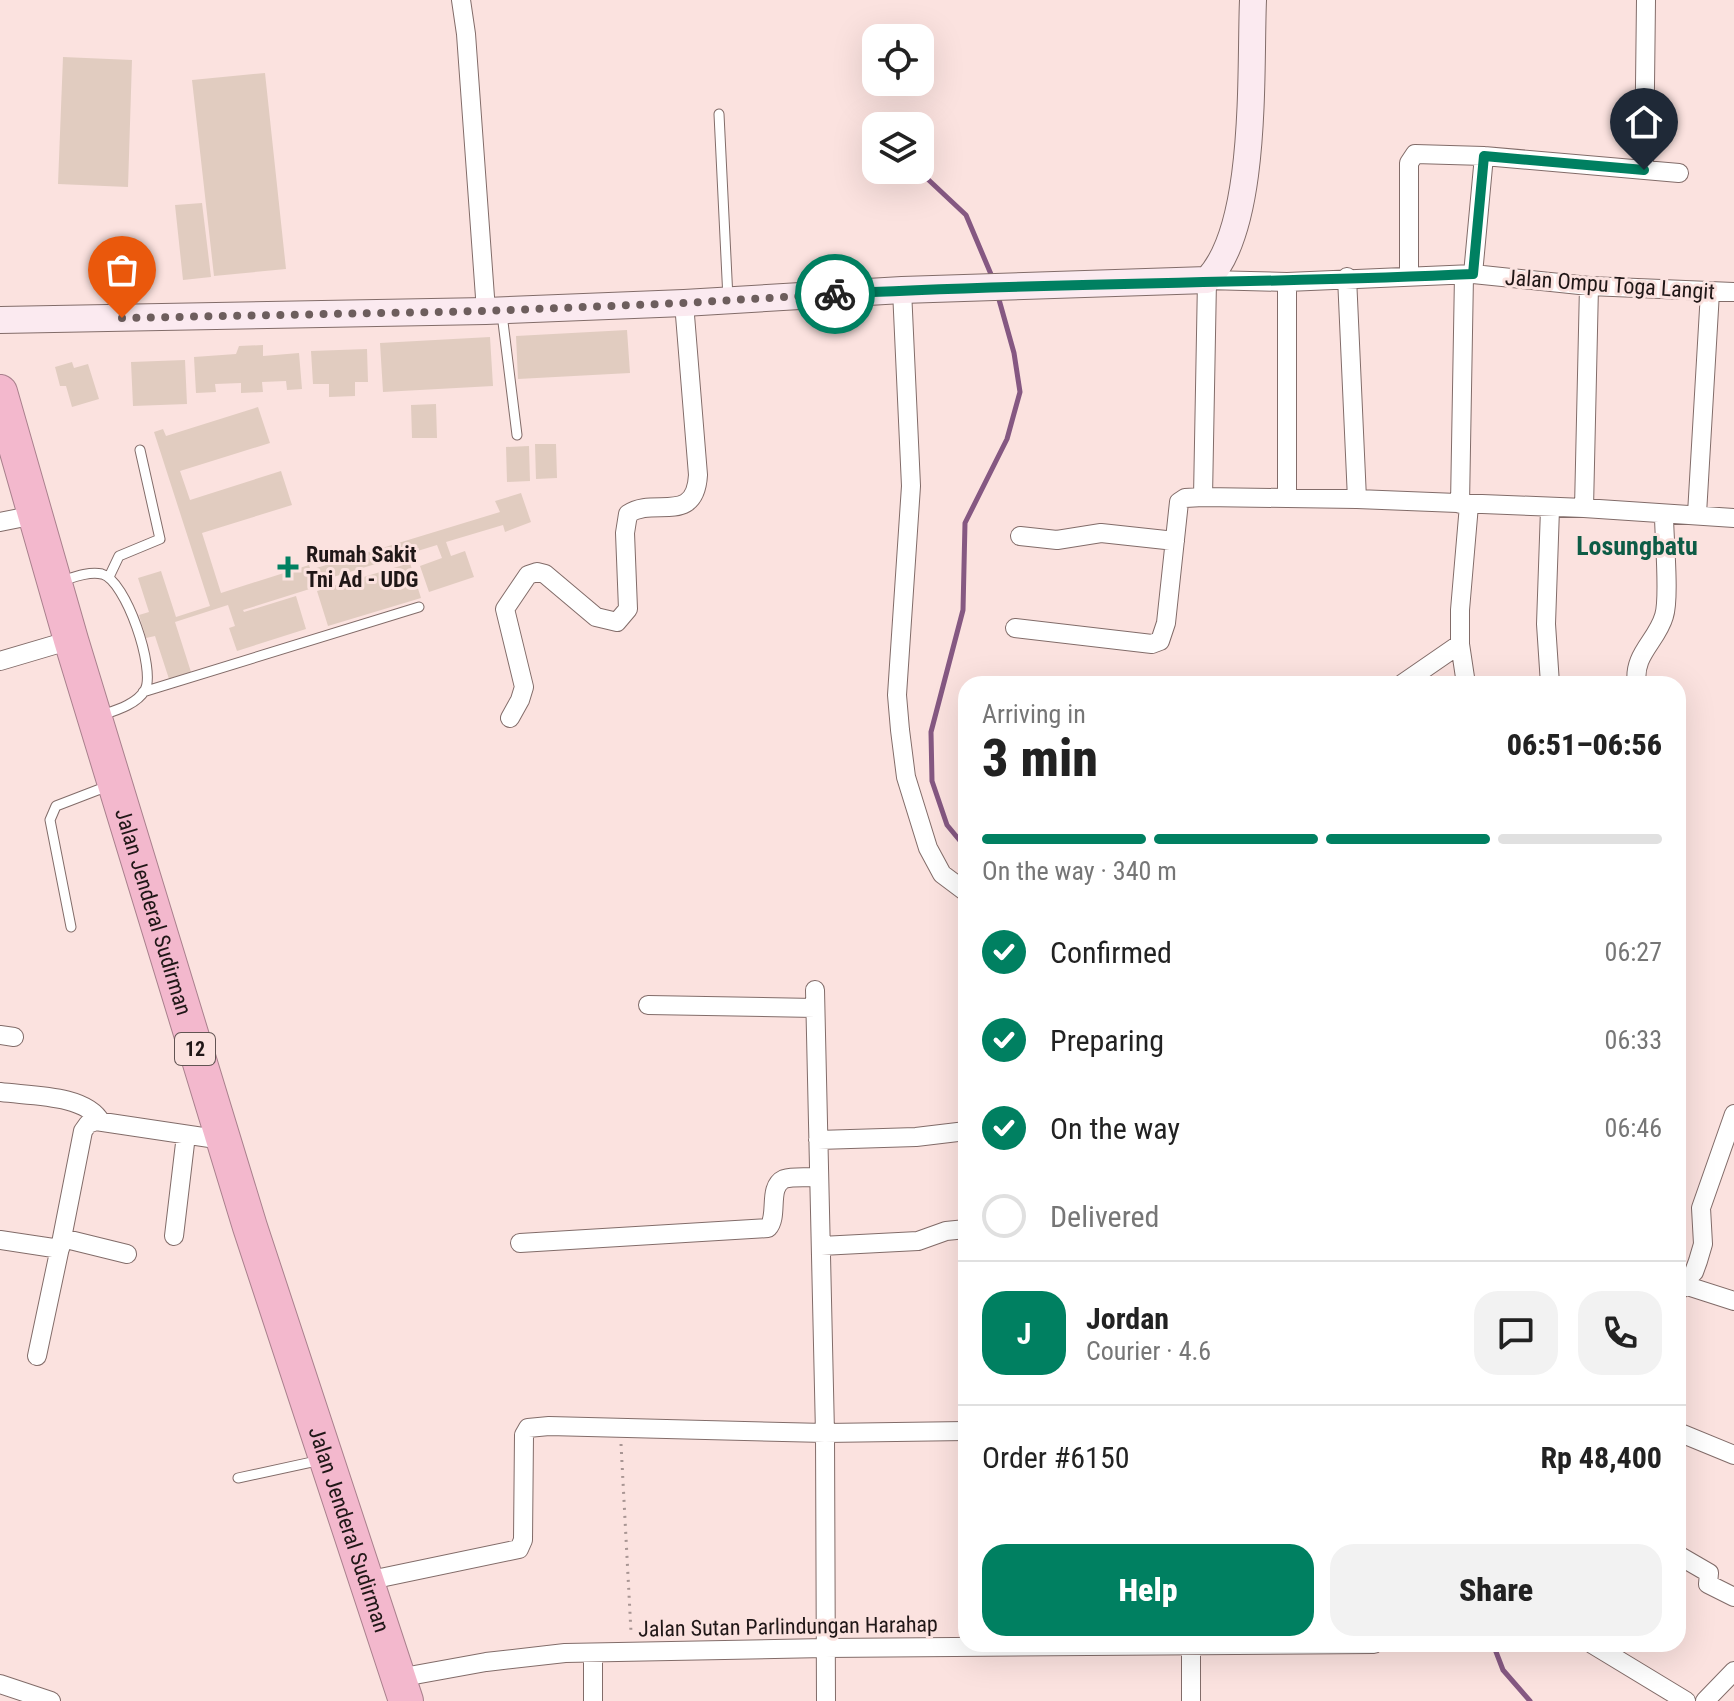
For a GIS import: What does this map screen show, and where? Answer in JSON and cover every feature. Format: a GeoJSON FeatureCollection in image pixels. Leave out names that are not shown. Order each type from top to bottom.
{"type":"FeatureCollection","features":[{"type":"Feature","properties":{"kind":"highway","name":"Jalan Jenderal Sudirman"},"geometry":{"type":"LineString","coordinates":[[0,392],[71,640],[223,1140],[402,1690]]}},
{"type":"Feature","properties":{"kind":"main road"},"geometry":{"type":"LineString","coordinates":[[1207,280],[1227,251],[1245,184],[1253,0]]}},
{"type":"Feature","properties":{"kind":"main road","name":"Jalan Ompu Toga Langit"},"geometry":{"type":"LineString","coordinates":[[0,320],[494,311],[902,290],[1207,280]]}},
{"type":"Feature","properties":{"kind":"street"},"geometry":{"type":"LineString","coordinates":[[461,0],[494,311]]}},
{"type":"Feature","properties":{"kind":"street"},"geometry":{"type":"LineString","coordinates":[[1644,170],[1646,0]]}},
{"type":"Feature","properties":{"kind":"street"},"geometry":{"type":"LineString","coordinates":[[1409,275],[1410,159],[1418,153],[1679,173]]}},
{"type":"Feature","properties":{"kind":"street"},"geometry":{"type":"LineString","coordinates":[[1465,676],[1460,644],[1469,274],[1484,156]]}},
{"type":"Feature","properties":{"kind":"street","name":"Jalan Ompu Toga Langit"},"geometry":{"type":"LineString","coordinates":[[1207,280],[1287,282],[1469,274],[1589,286],[1734,292]]}},
{"type":"Feature","properties":{"kind":"street"},"geometry":{"type":"LineString","coordinates":[[1347,277],[1357,499]]}},
{"type":"Feature","properties":{"kind":"street"},"geometry":{"type":"LineString","coordinates":[[1203,497],[1207,280]]}},
{"type":"Feature","properties":{"kind":"street"},"geometry":{"type":"LineString","coordinates":[[1287,282],[1287,498]]}},
{"type":"Feature","properties":{"kind":"street"},"geometry":{"type":"LineString","coordinates":[[1584,508],[1589,286]]}},
{"type":"Feature","properties":{"kind":"street"},"geometry":{"type":"LineString","coordinates":[[902,290],[911,486],[897,695],[900,730],[906,777],[928,848],[942,874],[958,886]]}},
{"type":"Feature","properties":{"kind":"street"},"geometry":{"type":"LineString","coordinates":[[1697,514],[1710,292]]}},
{"type":"Feature","properties":{"kind":"street"},"geometry":{"type":"LineString","coordinates":[[510,718],[524,687],[505,609],[528,575],[537,572],[545,574],[596,617],[617,622],[628,609],[625,533],[628,514],[636,509],[681,505],[695,492],[698,475],[684,303]]}},
{"type":"Feature","properties":{"kind":"street"},"geometry":{"type":"LineString","coordinates":[[1015,628],[1157,643],[1163,638],[1166,623],[1179,502],[1185,498],[1357,499],[1584,508],[1734,518]]}},
{"type":"Feature","properties":{"kind":"street"},"geometry":{"type":"LineString","coordinates":[[1549,676],[1546,624],[1550,509]]}},
{"type":"Feature","properties":{"kind":"street"},"geometry":{"type":"LineString","coordinates":[[0,522],[35,515]]}},
{"type":"Feature","properties":{"kind":"street"},"geometry":{"type":"LineString","coordinates":[[1637,676],[1637,664],[1666,612],[1664,515]]}},
{"type":"Feature","properties":{"kind":"street"},"geometry":{"type":"LineString","coordinates":[[1020,536],[1057,540],[1104,533],[1175,541]]}},
{"type":"Feature","properties":{"kind":"street"},"geometry":{"type":"LineString","coordinates":[[0,661],[71,640]]}},
{"type":"Feature","properties":{"kind":"street"},"geometry":{"type":"LineString","coordinates":[[1414,676],[1460,644]]}},
{"type":"Feature","properties":{"kind":"street"},"geometry":{"type":"LineString","coordinates":[[648,1005],[815,999],[825,1433],[826,1701]]}},
{"type":"Feature","properties":{"kind":"street"},"geometry":{"type":"LineString","coordinates":[[0,1092],[64,1100],[89,1108],[101,1122]]}},
{"type":"Feature","properties":{"kind":"street"},"geometry":{"type":"LineString","coordinates":[[1686,1280],[1692,1275],[1703,1244],[1701,1208],[1734,1114]]}},
{"type":"Feature","properties":{"kind":"street"},"geometry":{"type":"LineString","coordinates":[[37,1356],[83,1131],[92,1122],[101,1122],[223,1140]]}},
{"type":"Feature","properties":{"kind":"street"},"geometry":{"type":"LineString","coordinates":[[818,1140],[916,1137],[958,1132]]}},
{"type":"Feature","properties":{"kind":"street"},"geometry":{"type":"LineString","coordinates":[[174,1236],[186,1135]]}},
{"type":"Feature","properties":{"kind":"street"},"geometry":{"type":"LineString","coordinates":[[520,1243],[768,1228],[774,1220],[778,1184],[787,1178],[818,1177]]}},
{"type":"Feature","properties":{"kind":"street"},"geometry":{"type":"LineString","coordinates":[[821,1246],[918,1241],[958,1230]]}},
{"type":"Feature","properties":{"kind":"street"},"geometry":{"type":"LineString","coordinates":[[0,1240],[61,1244],[127,1254]]}},
{"type":"Feature","properties":{"kind":"street"},"geometry":{"type":"LineString","coordinates":[[1686,1288],[1734,1301]]}},
{"type":"Feature","properties":{"kind":"street"},"geometry":{"type":"LineString","coordinates":[[366,1581],[519,1549],[523,1540],[526,1430],[549,1426],[825,1433],[958,1431]]}},
{"type":"Feature","properties":{"kind":"street"},"geometry":{"type":"LineString","coordinates":[[1686,1435],[1734,1455]]}},
{"type":"Feature","properties":{"kind":"street"},"geometry":{"type":"LineString","coordinates":[[1686,1560],[1709,1573],[1708,1584],[1734,1597]]}},
{"type":"Feature","properties":{"kind":"street","name":"Jalan Sutan Parlindungan Harahap"},"geometry":{"type":"LineString","coordinates":[[402,1690],[526,1656],[958,1647]]}},
{"type":"Feature","properties":{"kind":"street"},"geometry":{"type":"LineString","coordinates":[[1191,1652],[1191,1701]]}},
{"type":"Feature","properties":{"kind":"street"},"geometry":{"type":"LineString","coordinates":[[1605,1652],[1686,1701]]}},
{"type":"Feature","properties":{"kind":"street"},"geometry":{"type":"LineString","coordinates":[[593,1653],[593,1701]]}},
{"type":"Feature","properties":{"kind":"street"},"geometry":{"type":"LineString","coordinates":[[1705,1701],[1734,1671]]}},
{"type":"Feature","properties":{"kind":"street"},"geometry":{"type":"LineString","coordinates":[[0,1684],[51,1701]]}},
{"type":"Feature","properties":{"kind":"lane"},"geometry":{"type":"LineString","coordinates":[[719,114],[728,300]]}},
{"type":"Feature","properties":{"kind":"lane"},"geometry":{"type":"LineString","coordinates":[[494,311],[517,435]]}},
{"type":"Feature","properties":{"kind":"lane"},"geometry":{"type":"LineString","coordinates":[[109,577],[119,556],[160,539],[140,450]]}},
{"type":"Feature","properties":{"kind":"lane"},"geometry":{"type":"LineString","coordinates":[[55,583],[100,573],[120,588],[137,630],[149,675],[143,692]]}},
{"type":"Feature","properties":{"kind":"lane"},"geometry":{"type":"LineString","coordinates":[[95,717],[121,709],[143,692],[419,607]]}},
{"type":"Feature","properties":{"kind":"lane"},"geometry":{"type":"LineString","coordinates":[[71,927],[50,820],[52,812],[62,802],[115,784]]}},
{"type":"Feature","properties":{"kind":"lane"},"geometry":{"type":"LineString","coordinates":[[238,1478],[326,1459]]}},
{"type":"Feature","properties":{"kind":"path"},"geometry":{"type":"LineString","coordinates":[[620,1428],[632,1652]]}},
{"type":"Feature","properties":{"kind":"building"},"geometry":{"type":"Polygon","coordinates":[[[63,57],[132,60],[128,187],[58,184],[63,57]]]}},
{"type":"Feature","properties":{"kind":"building"},"geometry":{"type":"Polygon","coordinates":[[[265,73],[286,269],[214,276],[192,80],[265,73]]]}},
{"type":"Feature","properties":{"kind":"building"},"geometry":{"type":"Polygon","coordinates":[[[202,203],[211,277],[183,280],[175,205],[202,203]]]}},
{"type":"Feature","properties":{"kind":"building"},"geometry":{"type":"Polygon","coordinates":[[[627,330],[630,373],[518,379],[516,336],[627,330]]]}},
{"type":"Feature","properties":{"kind":"building"},"geometry":{"type":"Polygon","coordinates":[[[490,337],[493,386],[383,392],[380,343],[490,337]]]}},
{"type":"Feature","properties":{"kind":"building"},"geometry":{"type":"Polygon","coordinates":[[[263,345],[263,356],[299,353],[302,389],[287,390],[286,381],[262,382],[263,392],[241,393],[241,383],[215,384],[216,392],[196,393],[194,357],[236,354],[239,346],[263,345]]]}},
{"type":"Feature","properties":{"kind":"building"},"geometry":{"type":"Polygon","coordinates":[[[367,349],[368,382],[355,382],[355,396],[329,397],[329,384],[313,384],[311,351],[367,349]]]}},
{"type":"Feature","properties":{"kind":"building"},"geometry":{"type":"Polygon","coordinates":[[[185,360],[187,404],[133,406],[131,362],[185,360]]]}},
{"type":"Feature","properties":{"kind":"building"},"geometry":{"type":"Polygon","coordinates":[[[72,362],[74,368],[88,364],[99,399],[72,407],[66,386],[60,386],[55,367],[72,362]]]}},
{"type":"Feature","properties":{"kind":"building"},"geometry":{"type":"Polygon","coordinates":[[[436,404],[437,438],[412,438],[411,405],[436,404]]]}},
{"type":"Feature","properties":{"kind":"building"},"geometry":{"type":"Polygon","coordinates":[[[258,407],[270,443],[180,471],[190,500],[281,471],[292,505],[202,533],[221,593],[309,565],[316,587],[243,610],[296,596],[306,629],[237,651],[229,628],[235,626],[228,605],[175,622],[191,672],[169,679],[155,636],[146,638],[139,615],[149,612],[138,578],[161,571],[176,617],[210,606],[154,432],[163,429],[166,436],[258,407]]]}},
{"type":"Feature","properties":{"kind":"building"},"geometry":{"type":"Polygon","coordinates":[[[535,444],[556,444],[557,478],[536,479],[535,444]]]}},
{"type":"Feature","properties":{"kind":"building"},"geometry":{"type":"Polygon","coordinates":[[[529,446],[530,481],[507,482],[506,447],[529,446]]]}},
{"type":"Feature","properties":{"kind":"building"},"geometry":{"type":"Polygon","coordinates":[[[521,493],[531,522],[505,532],[503,525],[446,542],[451,556],[465,551],[474,577],[429,592],[420,566],[442,558],[437,545],[317,582],[313,569],[500,512],[495,501],[521,493]]]}},
{"type":"Feature","properties":{"kind":"building"},"geometry":{"type":"Polygon","coordinates":[[[410,563],[421,598],[328,626],[317,591],[410,563]]]}},
{"type":"Feature","properties":{"kind":"waterway"},"geometry":{"type":"LineString","coordinates":[[933,184],[966,215],[993,279]]}},
{"type":"Feature","properties":{"kind":"waterway"},"geometry":{"type":"LineString","coordinates":[[958,838],[947,825],[932,781],[931,732],[963,610],[965,523],[1007,439],[1020,392],[1014,353],[998,296]]}},
{"type":"Feature","properties":{"kind":"waterway"},"geometry":{"type":"LineString","coordinates":[[1496,1652],[1503,1670],[1530,1701]]}},
{"type":"Feature","properties":{"kind":"way so far"},"geometry":{"type":"LineString","coordinates":[[122,318],[486,311],[835,294]]}},
{"type":"Feature","properties":{"kind":"place","name":"Rumah Sakit Tni Ad - UDG"},"geometry":{"type":"Point","coordinates":[288,567]}},
{"type":"Feature","properties":{"kind":"district","name":"Losungbatu"},"geometry":{"type":"Point","coordinates":[1637,546]}},
{"type":"Feature","properties":{"kind":"route"},"geometry":{"type":"LineString","coordinates":[[835,294],[1473,274],[1484,156],[1644,170]]}}]}
